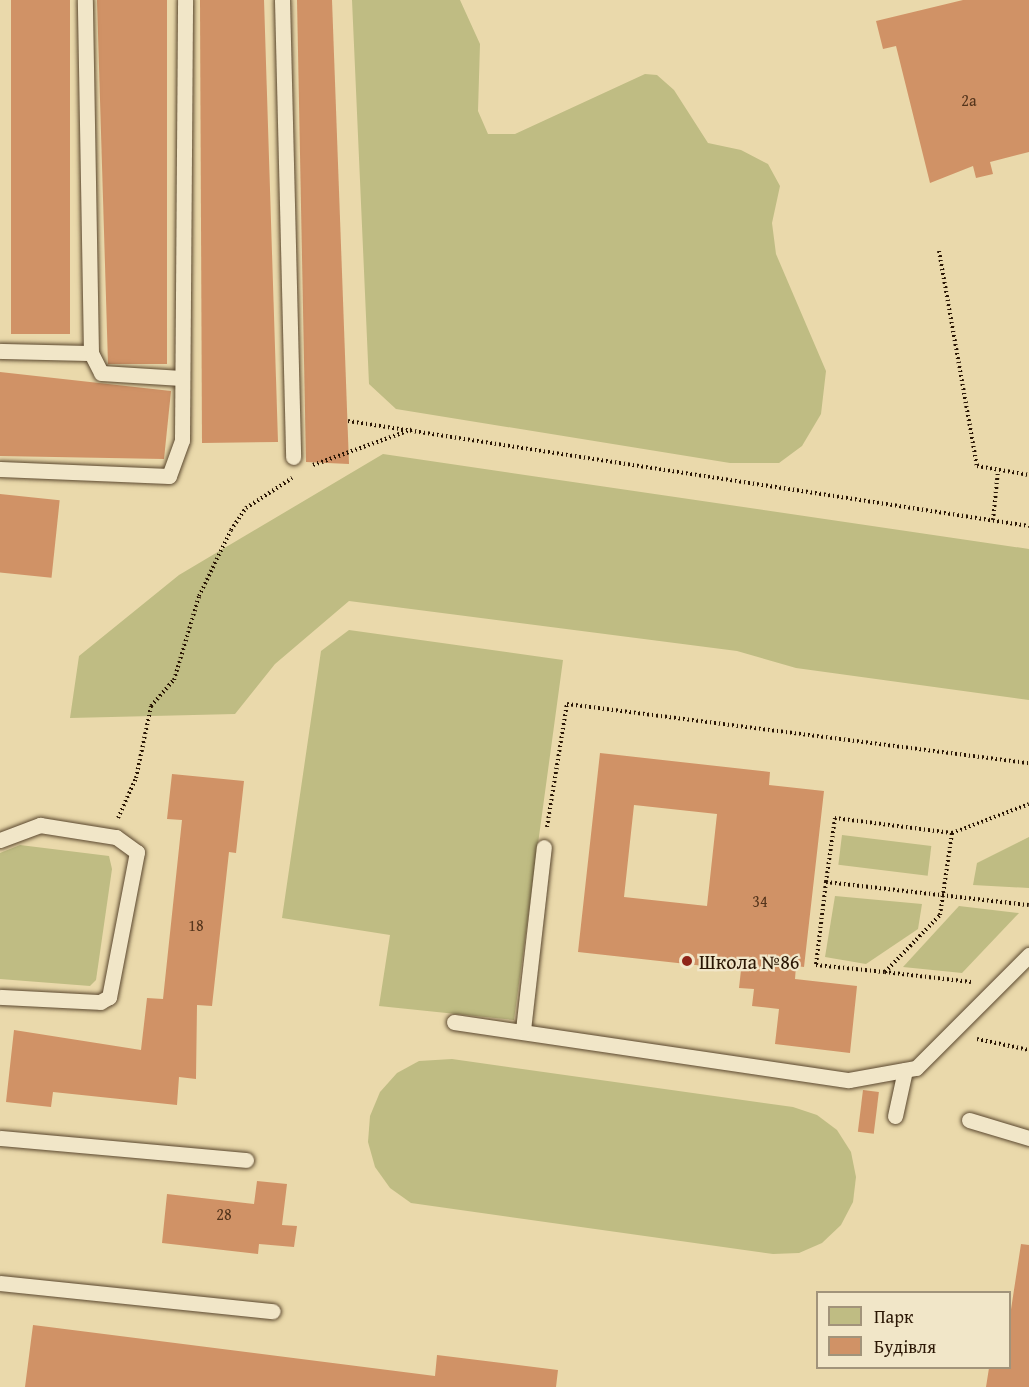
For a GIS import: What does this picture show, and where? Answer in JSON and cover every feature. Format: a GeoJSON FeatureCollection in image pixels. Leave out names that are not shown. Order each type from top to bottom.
{"type":"FeatureCollection","features":[{"type":"Feature","properties":{"kind":"lane"},"geometry":{"type":"LineString","coordinates":[[85,0],[91,353],[101,373],[182,378]]}},
{"type":"Feature","properties":{"kind":"lane"},"geometry":{"type":"LineString","coordinates":[[0,469],[169,476],[182,440],[185,0]]}},
{"type":"Feature","properties":{"kind":"lane"},"geometry":{"type":"LineString","coordinates":[[282,0],[293,458]]}},
{"type":"Feature","properties":{"kind":"lane"},"geometry":{"type":"LineString","coordinates":[[0,351],[91,353]]}},
{"type":"Feature","properties":{"kind":"lane"},"geometry":{"type":"LineString","coordinates":[[0,840],[40,825],[116,837],[136,852],[109,997],[100,1002],[0,997]]}},
{"type":"Feature","properties":{"kind":"lane"},"geometry":{"type":"LineString","coordinates":[[523,1030],[544,847]]}},
{"type":"Feature","properties":{"kind":"lane"},"geometry":{"type":"LineString","coordinates":[[454,1022],[523,1030],[849,1080],[916,1068],[1029,955]]}},
{"type":"Feature","properties":{"kind":"lane"},"geometry":{"type":"LineString","coordinates":[[895,1116],[905,1070]]}},
{"type":"Feature","properties":{"kind":"lane"},"geometry":{"type":"LineString","coordinates":[[969,1120],[1029,1138]]}},
{"type":"Feature","properties":{"kind":"lane"},"geometry":{"type":"LineString","coordinates":[[0,1138],[246,1160]]}},
{"type":"Feature","properties":{"kind":"lane"},"geometry":{"type":"LineString","coordinates":[[0,1283],[273,1311]]}},
{"type":"Feature","properties":{"kind":"path"},"geometry":{"type":"LineString","coordinates":[[939,251],[977,466],[1029,475]]}},
{"type":"Feature","properties":{"kind":"path"},"geometry":{"type":"LineString","coordinates":[[348,422],[417,428],[1029,526]]}},
{"type":"Feature","properties":{"kind":"path"},"geometry":{"type":"LineString","coordinates":[[307,467],[417,428]]}},
{"type":"Feature","properties":{"kind":"path"},"geometry":{"type":"LineString","coordinates":[[993,520],[998,471]]}},
{"type":"Feature","properties":{"kind":"path"},"geometry":{"type":"LineString","coordinates":[[116,837],[151,706],[174,680],[199,596],[231,530],[246,508],[300,472]]}},
{"type":"Feature","properties":{"kind":"path"},"geometry":{"type":"LineString","coordinates":[[544,847],[567,704],[1029,763]]}},
{"type":"Feature","properties":{"kind":"path"},"geometry":{"type":"LineString","coordinates":[[999,986],[816,965],[835,818],[952,833],[1029,804]]}},
{"type":"Feature","properties":{"kind":"path"},"geometry":{"type":"LineString","coordinates":[[885,972],[940,915],[952,833]]}},
{"type":"Feature","properties":{"kind":"path"},"geometry":{"type":"LineString","coordinates":[[826,882],[1029,905]]}},
{"type":"Feature","properties":{"kind":"path"},"geometry":{"type":"LineString","coordinates":[[951,1033],[1029,1050]]}},
{"type":"Feature","properties":{"kind":"green space"},"geometry":{"type":"Polygon","coordinates":[[[352,0],[460,0],[480,44],[478,111],[488,134],[515,134],[645,74],[657,75],[674,90],[708,143],[741,150],[768,164],[780,186],[772,223],[776,254],[826,371],[821,414],[802,446],[779,463],[730,463],[396,409],[369,384],[352,0]]]}},
{"type":"Feature","properties":{"kind":"green space"},"geometry":{"type":"Polygon","coordinates":[[[383,454],[1029,549],[1029,700],[796,668],[737,651],[349,601],[275,664],[235,714],[70,718],[79,656],[179,575],[383,454]]]}},
{"type":"Feature","properties":{"kind":"green space"},"geometry":{"type":"Polygon","coordinates":[[[349,630],[563,660],[514,1020],[379,1006],[390,935],[282,918],[321,651],[349,630]]]}},
{"type":"Feature","properties":{"kind":"green space"},"geometry":{"type":"Polygon","coordinates":[[[842,835],[931,846],[928,876],[838,865],[842,835]]]}},
{"type":"Feature","properties":{"kind":"green space"},"geometry":{"type":"Polygon","coordinates":[[[1029,837],[1029,888],[973,885],[977,863],[1029,837]]]}},
{"type":"Feature","properties":{"kind":"green space"},"geometry":{"type":"Polygon","coordinates":[[[20,845],[109,856],[112,869],[96,980],[90,986],[0,979],[0,853],[20,845]]]}},
{"type":"Feature","properties":{"kind":"green space"},"geometry":{"type":"Polygon","coordinates":[[[835,896],[922,904],[918,929],[866,964],[825,957],[835,896]]]}},
{"type":"Feature","properties":{"kind":"green space"},"geometry":{"type":"Polygon","coordinates":[[[959,906],[1019,913],[962,973],[903,967],[959,906]]]}},
{"type":"Feature","properties":{"kind":"green space"},"geometry":{"type":"Polygon","coordinates":[[[452,1059],[793,1107],[817,1115],[837,1130],[851,1152],[856,1177],[853,1202],[841,1225],[822,1243],[799,1253],[773,1254],[411,1203],[390,1188],[375,1167],[368,1142],[370,1116],[380,1092],[397,1073],[419,1061],[452,1059]]]}},
{"type":"Feature","properties":{"kind":"building"},"geometry":{"type":"Polygon","coordinates":[[[11,0],[70,0],[70,334],[11,334],[11,0]]]}},
{"type":"Feature","properties":{"kind":"building"},"geometry":{"type":"Polygon","coordinates":[[[97,0],[167,0],[167,364],[108,364],[97,0]]]}},
{"type":"Feature","properties":{"kind":"building"},"geometry":{"type":"Polygon","coordinates":[[[200,0],[264,0],[278,442],[202,443],[200,0]]]}},
{"type":"Feature","properties":{"kind":"building"},"geometry":{"type":"Polygon","coordinates":[[[297,0],[332,0],[349,464],[306,462],[297,0]]]}},
{"type":"Feature","properties":{"kind":"building"},"geometry":{"type":"Polygon","coordinates":[[[963,0],[1029,0],[1029,152],[990,162],[993,174],[976,178],[973,166],[930,183],[896,46],[883,49],[876,21],[963,0]]]}},
{"type":"Feature","properties":{"kind":"building"},"geometry":{"type":"Polygon","coordinates":[[[0,372],[171,391],[164,459],[0,456],[0,372]]]}},
{"type":"Feature","properties":{"kind":"building"},"geometry":{"type":"Polygon","coordinates":[[[0,494],[60,500],[52,578],[0,572],[0,494]]]}},
{"type":"Feature","properties":{"kind":"building"},"geometry":{"type":"Polygon","coordinates":[[[600,753],[770,772],[769,785],[824,791],[804,967],[796,966],[795,979],[857,986],[850,1053],[775,1044],[779,1009],[752,1006],[754,989],[739,988],[741,970],[578,952],[600,753]],[[634,805],[624,897],[707,906],[717,814],[634,805]]]}},
{"type":"Feature","properties":{"kind":"building"},"geometry":{"type":"Polygon","coordinates":[[[172,774],[244,781],[236,853],[229,852],[212,1006],[197,1005],[196,1079],[179,1077],[177,1105],[53,1092],[51,1107],[6,1102],[14,1030],[141,1050],[147,998],[163,999],[182,820],[167,819],[172,774]]]}},
{"type":"Feature","properties":{"kind":"building"},"geometry":{"type":"Polygon","coordinates":[[[863,1090],[879,1092],[874,1134],[858,1132],[863,1090]]]}},
{"type":"Feature","properties":{"kind":"building"},"geometry":{"type":"Polygon","coordinates":[[[257,1181],[287,1184],[282,1225],[297,1226],[294,1247],[259,1244],[258,1254],[162,1243],[167,1194],[254,1204],[257,1181]]]}},
{"type":"Feature","properties":{"kind":"building"},"geometry":{"type":"Polygon","coordinates":[[[1021,1244],[1029,1245],[1029,1387],[986,1387],[989,1369],[1011,1369],[1011,1309],[1021,1244]]]}},
{"type":"Feature","properties":{"kind":"building"},"geometry":{"type":"Polygon","coordinates":[[[33,1325],[435,1376],[437,1355],[558,1370],[556,1387],[25,1387],[33,1325]]]}},
{"type":"Feature","properties":{"kind":"place","name":"Школа №86"},"geometry":{"type":"Point","coordinates":[687,961]}}]}
